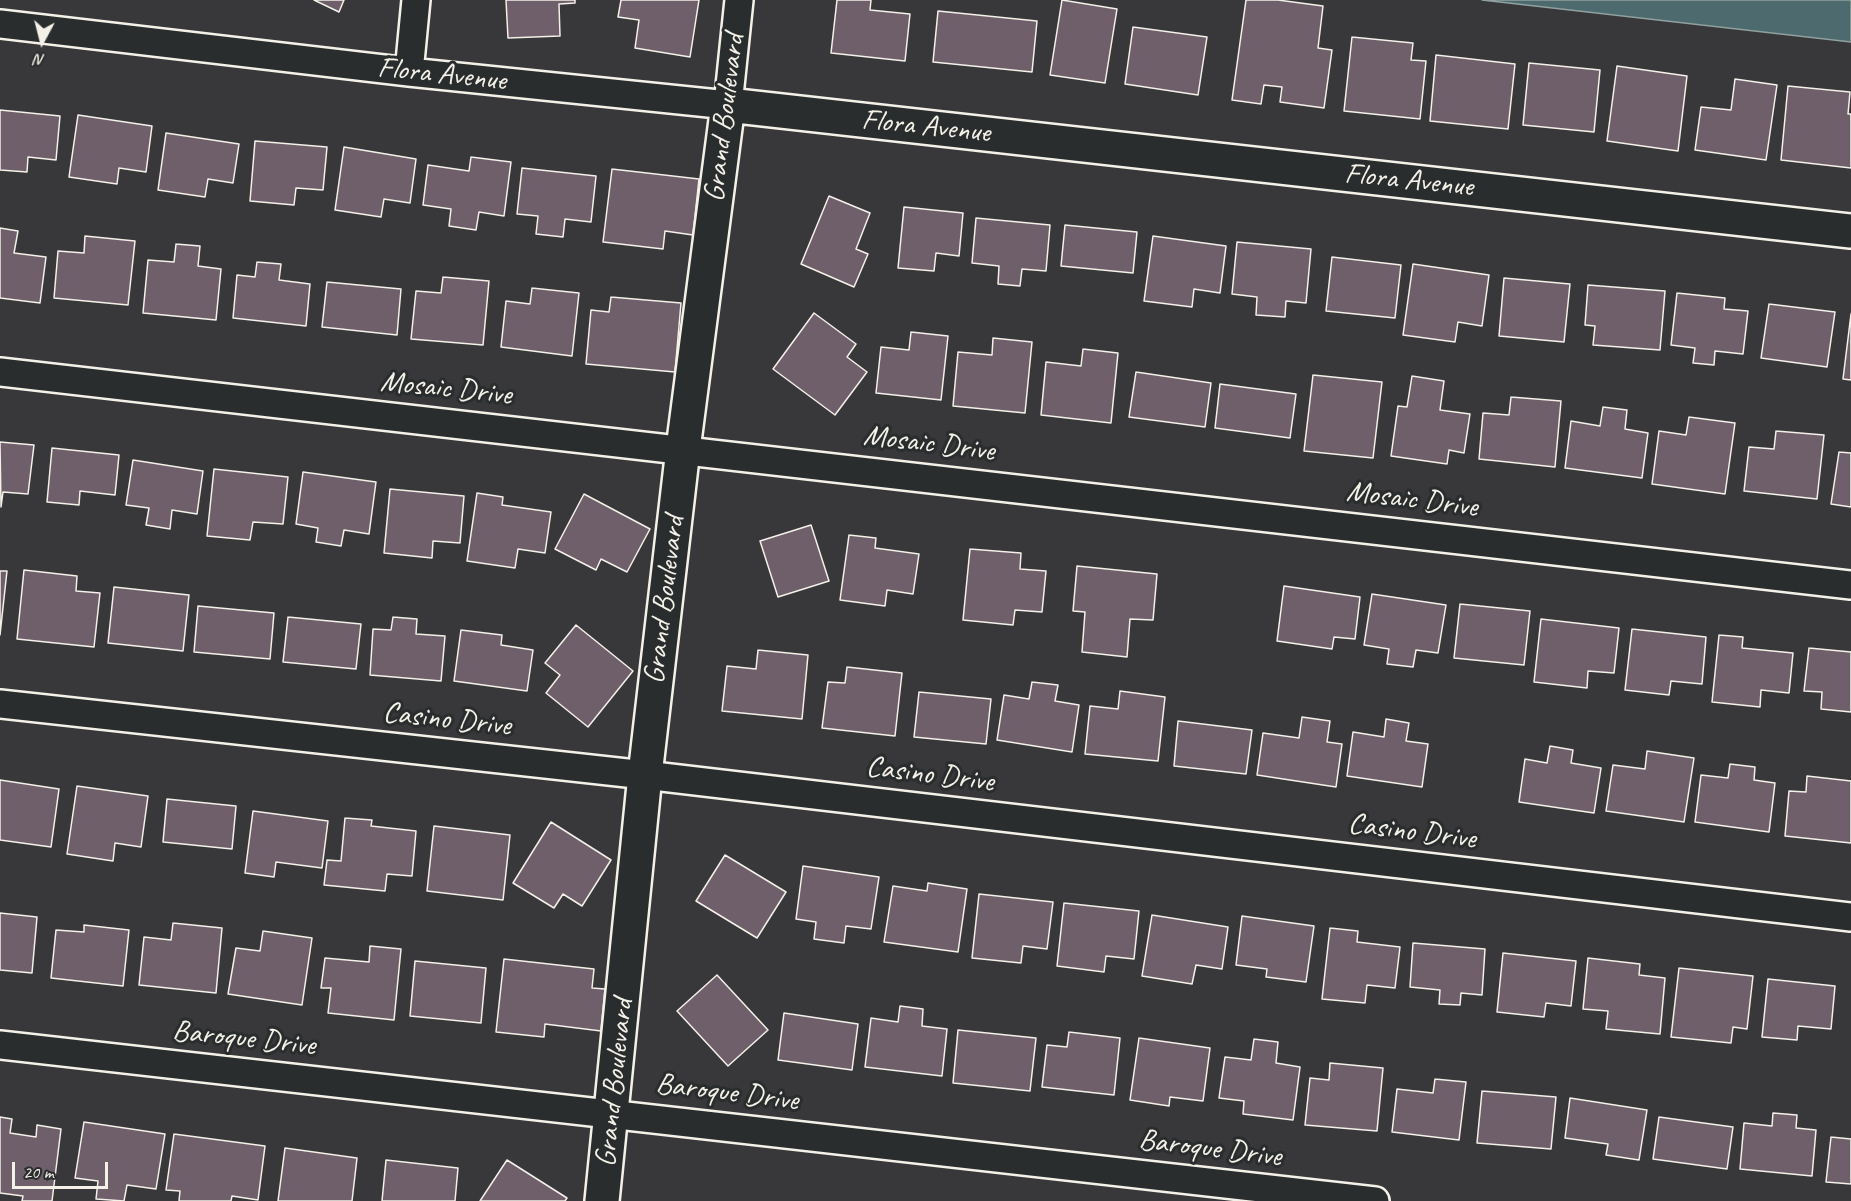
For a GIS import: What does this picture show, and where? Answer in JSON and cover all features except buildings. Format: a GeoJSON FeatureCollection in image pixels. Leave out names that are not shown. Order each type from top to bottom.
{"type":"FeatureCollection","features":[{"type":"Feature","properties":{"kind":"street"},"geometry":{"type":"LineString","coordinates":[[409,72],[416,0]]}},
{"type":"Feature","properties":{"kind":"street","name":"Grand Boulevard"},"geometry":{"type":"LineString","coordinates":[[602,1201],[613,1114],[645,775],[739,0]]}},
{"type":"Feature","properties":{"kind":"street","name":"Flora Avenue"},"geometry":{"type":"LineString","coordinates":[[0,24],[409,72],[728,105],[1851,231]]}},
{"type":"Feature","properties":{"kind":"street","name":"Mosaic Drive"},"geometry":{"type":"LineString","coordinates":[[0,372],[1851,585]]}},
{"type":"Feature","properties":{"kind":"street","name":"Casino Drive"},"geometry":{"type":"LineString","coordinates":[[0,704],[645,775],[1851,917]]}},
{"type":"Feature","properties":{"kind":"street","name":"Baroque Drive"},"geometry":{"type":"LineString","coordinates":[[0,1045],[1375,1201]]}},
{"type":"Feature","properties":{"kind":"water"},"geometry":{"type":"Polygon","coordinates":[[[1482,0],[1851,0],[1851,42],[1482,0]]]}}]}
